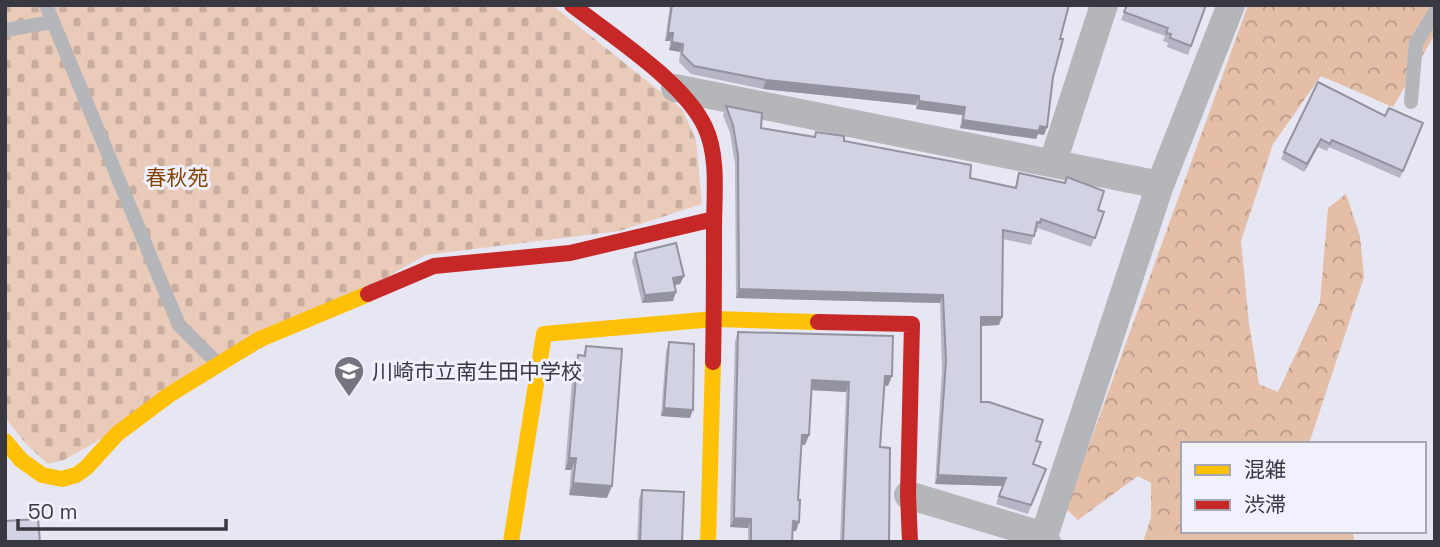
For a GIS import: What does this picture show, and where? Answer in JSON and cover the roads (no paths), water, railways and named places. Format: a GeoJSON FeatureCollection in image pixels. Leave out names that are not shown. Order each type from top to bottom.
{"type":"FeatureCollection","features":[{"type":"Feature","properties":{"kind":"street"},"geometry":{"type":"LineString","coordinates":[[572,5],[675,88],[705,128],[713,167],[714,219],[708,542]]}},
{"type":"Feature","properties":{"kind":"street"},"geometry":{"type":"LineString","coordinates":[[1053,162],[1104,5]]}},
{"type":"Feature","properties":{"kind":"street"},"geometry":{"type":"LineString","coordinates":[[908,495],[1045,539],[1160,185],[1231,5]]}},
{"type":"Feature","properties":{"kind":"street"},"geometry":{"type":"LineString","coordinates":[[675,88],[1160,185]]}},
{"type":"Feature","properties":{"kind":"street"},"geometry":{"type":"LineString","coordinates":[[5,441],[21,460],[42,475],[62,480],[86,468],[117,434],[169,395],[258,340],[434,267],[570,253],[714,219]]}},
{"type":"Feature","properties":{"kind":"street"},"geometry":{"type":"LineString","coordinates":[[511,542],[544,334],[714,319],[912,324],[908,495],[910,542]]}},
{"type":"Feature","properties":{"kind":"lane"},"geometry":{"type":"LineString","coordinates":[[46,5],[179,325],[219,365]]}},
{"type":"Feature","properties":{"kind":"lane"},"geometry":{"type":"LineString","coordinates":[[1411,102],[1416,43],[1435,12]]}},
{"type":"Feature","properties":{"kind":"lane"},"geometry":{"type":"LineString","coordinates":[[5,30],[52,22]]}},
{"type":"Feature","properties":{"kind":"place","name":"川崎市立南生田中学校"},"geometry":{"type":"Point","coordinates":[349,398]}},
{"type":"Feature","properties":{"kind":"park label","name":"春秋苑"},"geometry":{"type":"Point","coordinates":[177,177]}}]}
